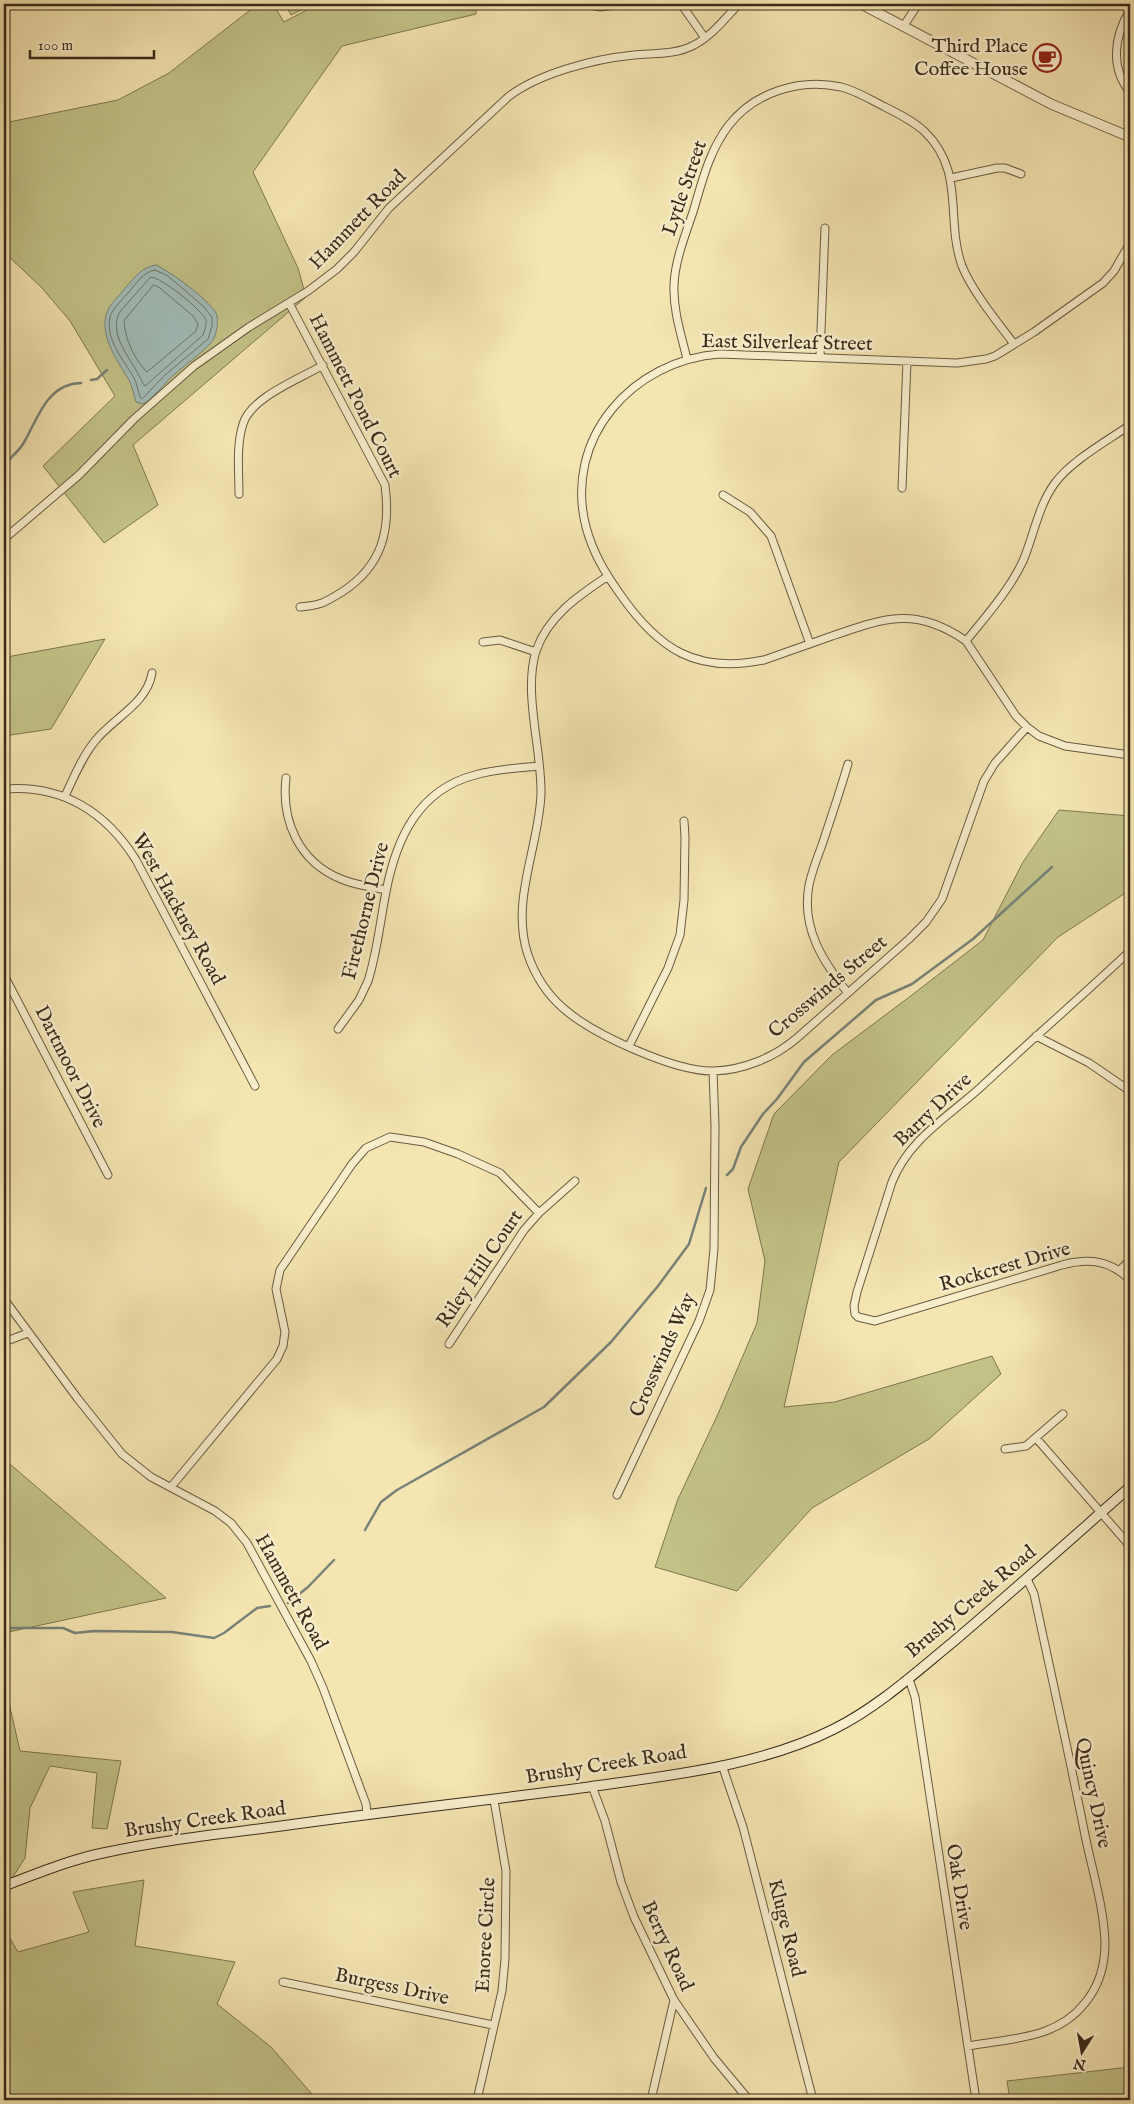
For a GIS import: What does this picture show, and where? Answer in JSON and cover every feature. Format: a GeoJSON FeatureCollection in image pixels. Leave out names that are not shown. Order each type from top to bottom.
{"type":"FeatureCollection","features":[{"type":"Feature","properties":{"kind":"main road"},"geometry":{"type":"LineString","coordinates":[[861,4],[1051,104],[1130,138]]}},
{"type":"Feature","properties":{"kind":"main road","name":"Brushy Creek Road"},"geometry":{"type":"LineString","coordinates":[[4,1886],[58,1866],[101,1853],[188,1837],[494,1800],[592,1786],[722,1765],[772,1753],[832,1730],[866,1710],[909,1679],[1027,1580],[1130,1487]]}},
{"type":"Feature","properties":{"kind":"street"},"geometry":{"type":"LineString","coordinates":[[586,4],[600,7],[623,4]]}},
{"type":"Feature","properties":{"kind":"street"},"geometry":{"type":"LineString","coordinates":[[681,4],[705,38]]}},
{"type":"Feature","properties":{"kind":"street","name":"Hammett Road"},"geometry":{"type":"LineString","coordinates":[[4,539],[79,475],[134,419],[194,366],[337,269],[354,252],[389,208],[520,88],[546,76],[593,63],[632,55],[676,51],[694,45],[705,38],[738,4]]}},
{"type":"Feature","properties":{"kind":"street"},"geometry":{"type":"LineString","coordinates":[[903,27],[918,4]]}},
{"type":"Feature","properties":{"kind":"street"},"geometry":{"type":"LineString","coordinates":[[1130,10],[1122,23],[1116,52],[1121,81],[1130,92]]}},
{"type":"Feature","properties":{"kind":"street","name":"Lytle Street"},"geometry":{"type":"LineString","coordinates":[[687,359],[675,307],[674,284],[677,263],[714,149],[730,124],[752,104],[775,92],[801,85],[829,85],[853,91],[901,116],[923,131],[940,151],[951,178],[957,244],[963,267],[971,283],[1014,344]]}},
{"type":"Feature","properties":{"kind":"street"},"geometry":{"type":"LineString","coordinates":[[951,178],[996,168],[1005,168],[1021,174]]}},
{"type":"Feature","properties":{"kind":"street"},"geometry":{"type":"LineString","coordinates":[[820,357],[825,228]]}},
{"type":"Feature","properties":{"kind":"street","name":"East Silverleaf Street"},"geometry":{"type":"LineString","coordinates":[[966,641],[954,633],[929,622],[899,618],[872,622],[764,660],[744,664],[720,664],[694,658],[670,648],[649,631],[633,613],[608,576],[593,548],[583,511],[583,478],[592,444],[608,414],[631,388],[658,370],[687,359],[720,354],[957,362],[986,359],[1014,344],[1103,283],[1114,270],[1130,243]]}},
{"type":"Feature","properties":{"kind":"street","name":"Hammett Pond Court"},"geometry":{"type":"LineString","coordinates":[[289,303],[385,485],[387,504],[386,526],[380,550],[369,570],[351,586],[321,605],[300,607]]}},
{"type":"Feature","properties":{"kind":"street"},"geometry":{"type":"LineString","coordinates":[[902,488],[906,361]]}},
{"type":"Feature","properties":{"kind":"street"},"geometry":{"type":"LineString","coordinates":[[239,494],[240,440],[243,423],[250,410],[264,398],[323,365]]}},
{"type":"Feature","properties":{"kind":"street"},"geometry":{"type":"LineString","coordinates":[[1130,425],[1075,464],[1056,482],[1044,503],[1024,558],[1013,580],[998,603],[966,641],[1026,728],[1039,736],[1065,746],[1130,756]]}},
{"type":"Feature","properties":{"kind":"street"},"geometry":{"type":"LineString","coordinates":[[723,495],[750,512],[771,536],[810,644]]}},
{"type":"Feature","properties":{"kind":"street","name":"Crosswinds Street"},"geometry":{"type":"LineString","coordinates":[[608,576],[566,606],[556,616],[544,632],[536,652],[532,682],[541,786],[523,910],[523,932],[528,954],[542,984],[563,1008],[588,1026],[669,1064],[713,1071],[742,1066],[780,1051],[909,939],[935,912],[949,881],[984,781],[995,763],[1026,728]]}},
{"type":"Feature","properties":{"kind":"street"},"geometry":{"type":"LineString","coordinates":[[483,642],[500,640],[536,652]]}},
{"type":"Feature","properties":{"kind":"street"},"geometry":{"type":"LineString","coordinates":[[65,796],[90,748],[104,730],[141,697],[149,685],[152,673]]}},
{"type":"Feature","properties":{"kind":"street"},"geometry":{"type":"LineString","coordinates":[[848,764],[811,876],[807,904],[810,928],[818,949],[828,968],[848,993]]}},
{"type":"Feature","properties":{"kind":"street","name":"Firethorne Drive"},"geometry":{"type":"LineString","coordinates":[[338,1029],[359,1000],[368,981],[394,856],[402,835],[418,813],[436,795],[453,784],[474,775],[496,770],[539,766]]}},
{"type":"Feature","properties":{"kind":"street"},"geometry":{"type":"LineString","coordinates":[[286,778],[284,796],[288,819],[294,836],[307,855],[322,869],[340,879],[386,890]]}},
{"type":"Feature","properties":{"kind":"street","name":"West Hackney Road"},"geometry":{"type":"LineString","coordinates":[[4,789],[36,790],[65,796],[105,822],[129,849],[255,1086]]}},
{"type":"Feature","properties":{"kind":"street"},"geometry":{"type":"LineString","coordinates":[[630,1046],[668,968],[680,935],[684,900],[684,822]]}},
{"type":"Feature","properties":{"kind":"street","name":"Barry Drive"},"geometry":{"type":"LineString","coordinates":[[886,1319],[868,1321],[858,1317],[855,1314],[854,1306],[896,1171],[909,1150],[924,1135],[969,1098],[1130,951]]}},
{"type":"Feature","properties":{"kind":"street","name":"Dartmoor Drive"},"geometry":{"type":"LineString","coordinates":[[4,975],[108,1175]]}},
{"type":"Feature","properties":{"kind":"street"},"geometry":{"type":"LineString","coordinates":[[1036,1036],[1089,1063],[1130,1091]]}},
{"type":"Feature","properties":{"kind":"street","name":"Crosswinds Way"},"geometry":{"type":"LineString","coordinates":[[616,1495],[699,1321],[710,1290],[714,1249],[715,1126],[713,1071]]}},
{"type":"Feature","properties":{"kind":"street"},"geometry":{"type":"LineString","coordinates":[[171,1487],[277,1359],[283,1346],[285,1332],[276,1288],[280,1270],[352,1164],[366,1148],[390,1137],[424,1142],[458,1154],[500,1173],[539,1213]]}},
{"type":"Feature","properties":{"kind":"street","name":"Riley Hill Court"},"geometry":{"type":"LineString","coordinates":[[449,1344],[524,1230],[539,1213],[575,1181]]}},
{"type":"Feature","properties":{"kind":"street"},"geometry":{"type":"LineString","coordinates":[[1120,1270],[1130,1260]]}},
{"type":"Feature","properties":{"kind":"street","name":"Rockcrest Drive"},"geometry":{"type":"LineString","coordinates":[[886,1319],[1076,1261],[1100,1262],[1120,1270],[1130,1280]]}},
{"type":"Feature","properties":{"kind":"street","name":"Hammett Road"},"geometry":{"type":"LineString","coordinates":[[4,1299],[122,1454],[151,1477],[199,1501],[222,1516],[242,1536],[311,1661],[323,1688],[366,1804],[367,1814]]}},
{"type":"Feature","properties":{"kind":"street"},"geometry":{"type":"LineString","coordinates":[[4,1342],[28,1333]]}},
{"type":"Feature","properties":{"kind":"street"},"geometry":{"type":"LineString","coordinates":[[1005,1449],[1023,1447],[1063,1414]]}},
{"type":"Feature","properties":{"kind":"street"},"geometry":{"type":"LineString","coordinates":[[1036,1438],[1130,1546]]}},
{"type":"Feature","properties":{"kind":"street","name":"Quincy Drive"},"geometry":{"type":"LineString","coordinates":[[968,2046],[1033,2036],[1060,2024],[1078,2011],[1091,1995],[1100,1974],[1104,1953],[1103,1925],[1073,1774],[1034,1594],[1027,1580]]}},
{"type":"Feature","properties":{"kind":"street","name":"Oak Drive"},"geometry":{"type":"LineString","coordinates":[[909,1679],[914,1697],[976,2100]]}},
{"type":"Feature","properties":{"kind":"street","name":"Kluge Road"},"geometry":{"type":"LineString","coordinates":[[722,1765],[743,1827],[813,2100]]}},
{"type":"Feature","properties":{"kind":"street","name":"Berry Road"},"geometry":{"type":"LineString","coordinates":[[592,1786],[634,1917],[674,2000],[714,2058],[750,2100]]}},
{"type":"Feature","properties":{"kind":"street","name":"Enoree Circle"},"geometry":{"type":"LineString","coordinates":[[477,2100],[502,1991],[505,1959],[506,1871],[494,1800]]}},
{"type":"Feature","properties":{"kind":"street","name":"Burgess Drive"},"geometry":{"type":"LineString","coordinates":[[283,1982],[493,2025]]}},
{"type":"Feature","properties":{"kind":"street"},"geometry":{"type":"LineString","coordinates":[[651,2100],[674,2000]]}},
{"type":"Feature","properties":{"kind":"green space"},"geometry":{"type":"Polygon","coordinates":[[[258,4],[273,4],[284,22],[318,4],[476,4],[476,14],[342,46],[253,172],[298,268],[306,297],[133,445],[158,505],[104,543],[43,466],[115,396],[70,321],[42,288],[4,252],[4,123],[118,100],[169,73],[258,4]]]}},
{"type":"Feature","properties":{"kind":"green space"},"geometry":{"type":"Polygon","coordinates":[[[285,4],[313,4],[291,15],[285,4]]]}},
{"type":"Feature","properties":{"kind":"green space"},"geometry":{"type":"Polygon","coordinates":[[[105,639],[51,729],[4,736],[4,661],[12,656],[105,639]]]}},
{"type":"Feature","properties":{"kind":"green space"},"geometry":{"type":"Polygon","coordinates":[[[1059,810],[1130,816],[1130,890],[1058,937],[839,1162],[784,1407],[835,1402],[992,1356],[1001,1374],[929,1439],[812,1508],[737,1591],[655,1567],[678,1499],[718,1414],[757,1323],[765,1261],[748,1189],[774,1114],[832,1055],[983,940],[1023,862],[1059,810]]]}},
{"type":"Feature","properties":{"kind":"green space"},"geometry":{"type":"Polygon","coordinates":[[[4,1459],[166,1598],[4,1633],[4,1459]]]}},
{"type":"Feature","properties":{"kind":"green space"},"geometry":{"type":"Polygon","coordinates":[[[4,1681],[20,1751],[121,1761],[107,1829],[92,1828],[97,1773],[50,1766],[30,1808],[25,1858],[4,1891],[4,1681]]]}},
{"type":"Feature","properties":{"kind":"green space"},"geometry":{"type":"Polygon","coordinates":[[[144,1880],[135,1946],[235,1962],[217,2004],[271,2047],[317,2100],[4,2100],[4,1928],[18,1952],[89,1932],[73,1892],[144,1880]]]}},
{"type":"Feature","properties":{"kind":"green space"},"geometry":{"type":"Polygon","coordinates":[[[1130,2067],[1130,2100],[1010,2100],[1007,2081],[1130,2067]]]}},
{"type":"Feature","properties":{"kind":"water"},"geometry":{"type":"Polygon","coordinates":[[[156,265],[180,280],[205,300],[216,313],[217,326],[211,343],[143,404],[136,402],[129,380],[110,346],[105,327],[106,317],[111,305],[136,276],[143,270],[156,265]]]}},
{"type":"Feature","properties":{"kind":"waterway"},"geometry":{"type":"LineString","coordinates":[[91,380],[97,379],[107,370]]}},
{"type":"Feature","properties":{"kind":"waterway"},"geometry":{"type":"LineString","coordinates":[[4,465],[19,450],[44,404],[51,396],[59,389],[81,383]]}},
{"type":"Feature","properties":{"kind":"waterway"},"geometry":{"type":"LineString","coordinates":[[727,1175],[733,1169],[741,1147],[763,1114],[777,1099],[804,1062],[876,1000],[912,984],[973,939],[1052,867]]}},
{"type":"Feature","properties":{"kind":"waterway"},"geometry":{"type":"LineString","coordinates":[[365,1530],[381,1502],[397,1490],[544,1407],[611,1342],[658,1286],[689,1244],[706,1188]]}},
{"type":"Feature","properties":{"kind":"waterway"},"geometry":{"type":"LineString","coordinates":[[288,1603],[308,1587],[334,1560]]}},
{"type":"Feature","properties":{"kind":"waterway"},"geometry":{"type":"LineString","coordinates":[[4,1631],[10,1628],[63,1628],[75,1633],[94,1631],[172,1632],[214,1638],[224,1633],[257,1608],[270,1606]]}},
{"type":"Feature","properties":{"kind":"waterway"},"geometry":{"type":"LineString","coordinates":[[1105,2100],[1116,2095],[1130,2096]]}},
{"type":"Feature","properties":{"kind":"place","name":"Third Place Coffee House"},"geometry":{"type":"Point","coordinates":[1047,58]}}]}
